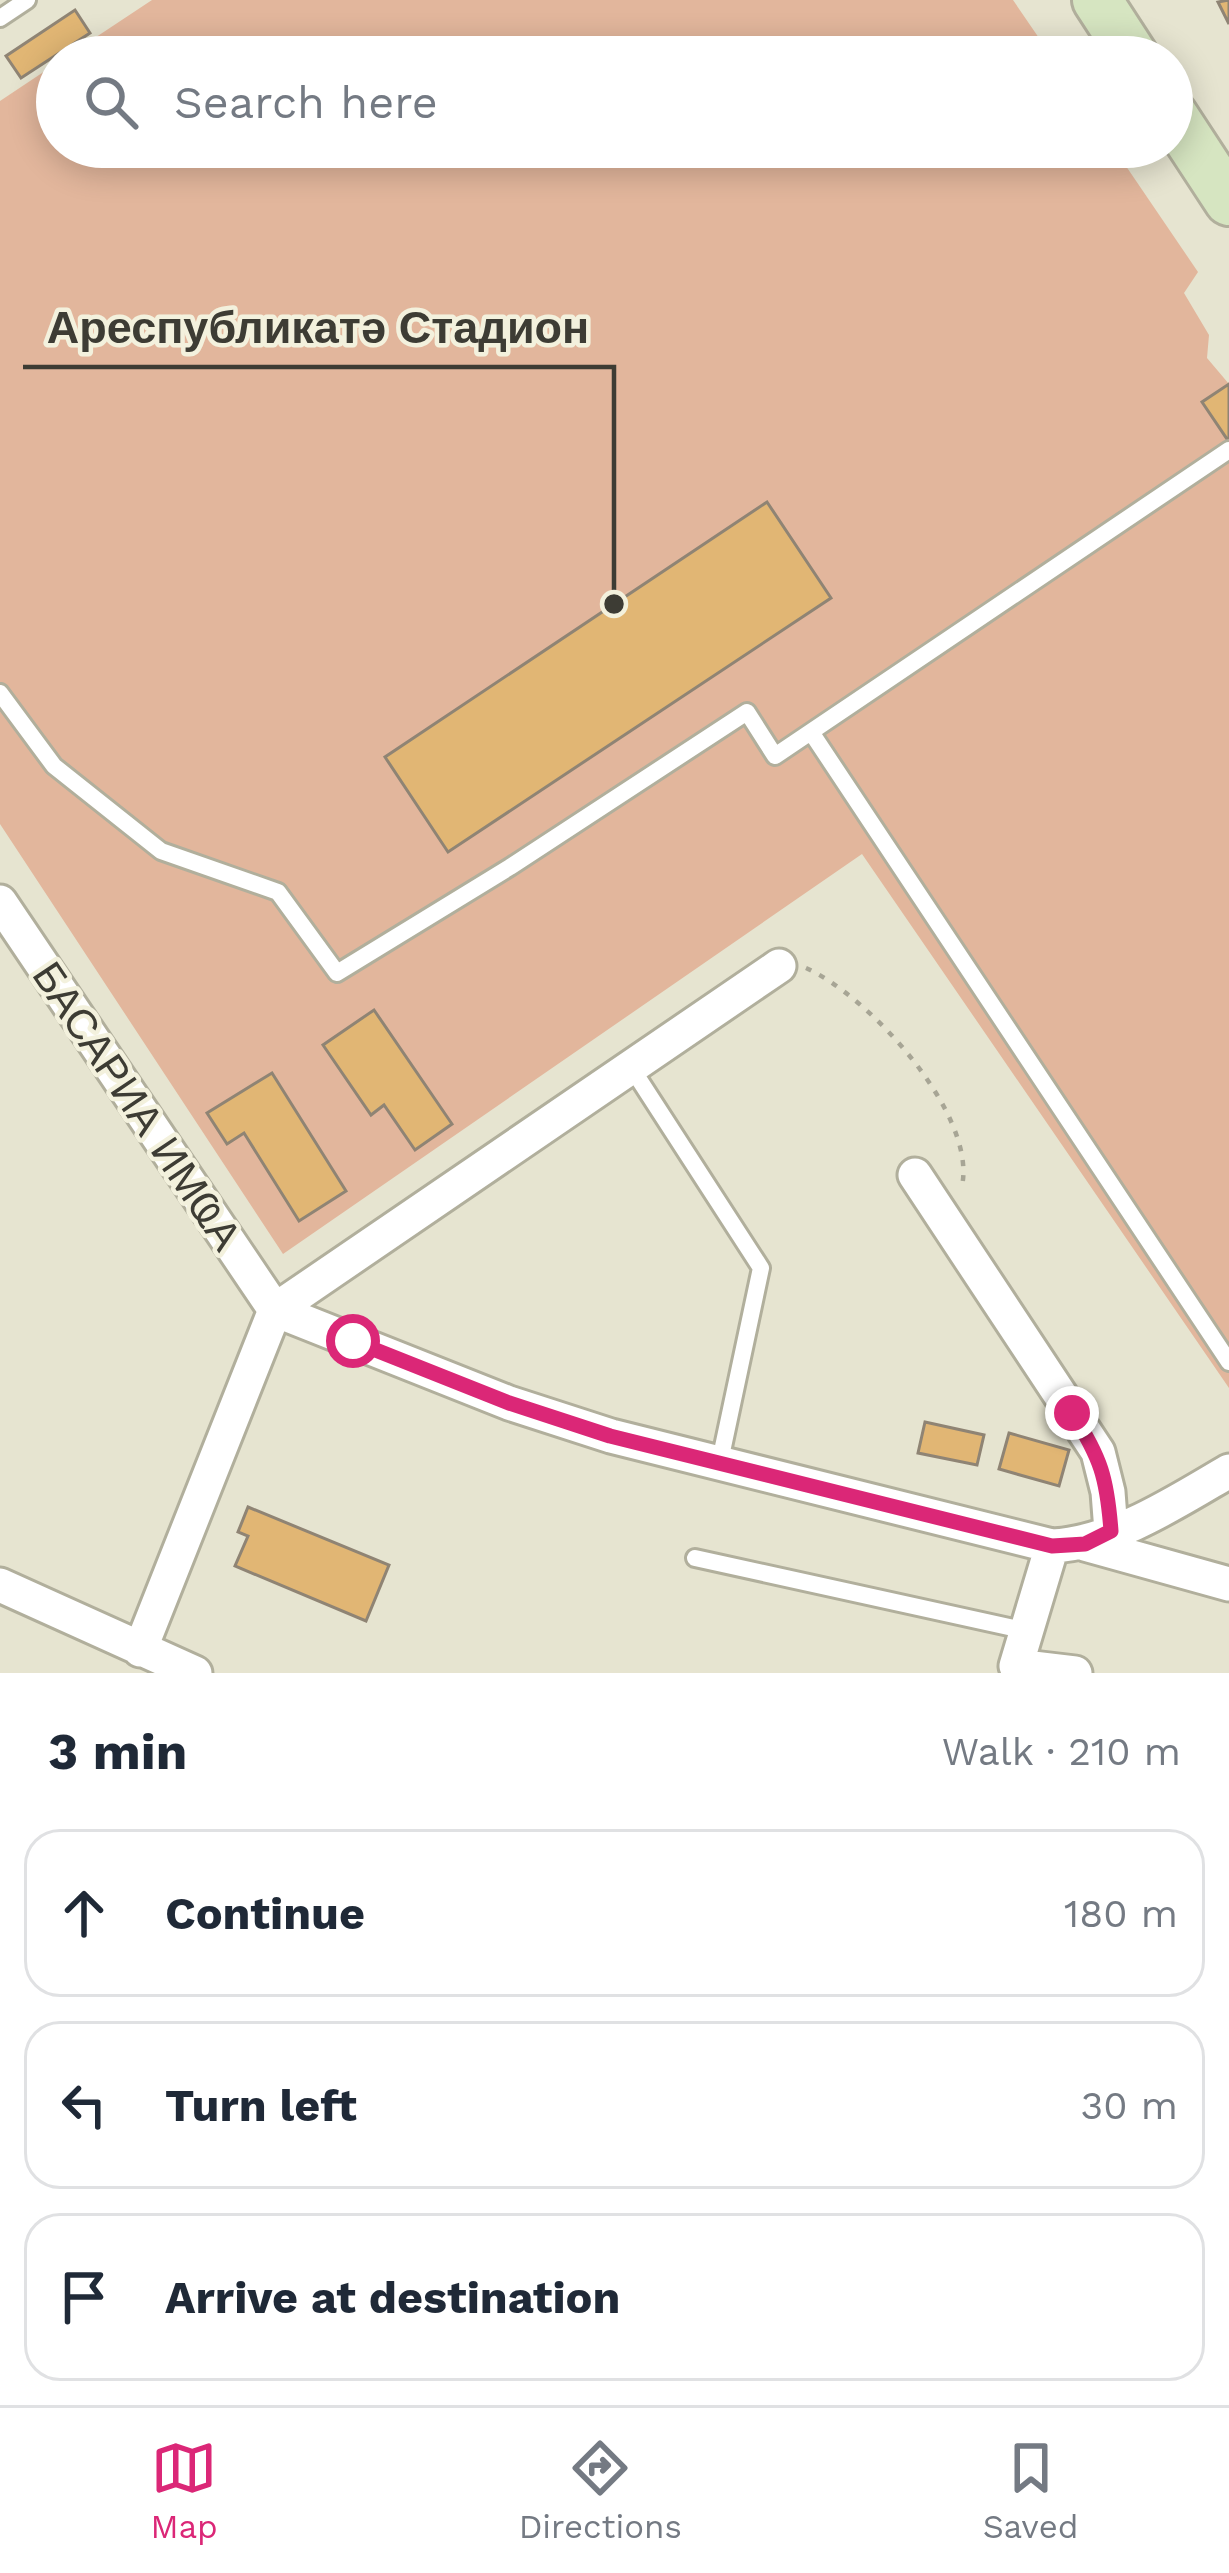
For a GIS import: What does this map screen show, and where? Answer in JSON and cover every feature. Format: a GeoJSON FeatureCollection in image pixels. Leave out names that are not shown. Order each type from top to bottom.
{"type":"FeatureCollection","features":[{"type":"Feature","properties":{"kind":"main road"},"geometry":{"type":"LineString","coordinates":[[1097,0],[1120,36]]}},
{"type":"Feature","properties":{"kind":"main road"},"geometry":{"type":"LineString","coordinates":[[1193,146],[1229,201]]}},
{"type":"Feature","properties":{"kind":"street","name":"БАСАРИА ИМҨА"},"geometry":{"type":"LineString","coordinates":[[0,902],[275,1310]]}},
{"type":"Feature","properties":{"kind":"street"},"geometry":{"type":"LineString","coordinates":[[140,1650],[275,1310],[778,966]]}},
{"type":"Feature","properties":{"kind":"street"},"geometry":{"type":"LineString","coordinates":[[915,1175],[1098,1453],[1108,1492],[1027,1631],[1016,1666],[1075,1673]]}},
{"type":"Feature","properties":{"kind":"street"},"geometry":{"type":"LineString","coordinates":[[275,1310],[509,1403],[610,1436],[1082,1540],[1229,1584]]}},
{"type":"Feature","properties":{"kind":"street"},"geometry":{"type":"LineString","coordinates":[[1082,1540],[1180,1500],[1229,1471]]}},
{"type":"Feature","properties":{"kind":"street"},"geometry":{"type":"LineString","coordinates":[[0,1585],[195,1673]]}},
{"type":"Feature","properties":{"kind":"lane"},"geometry":{"type":"LineString","coordinates":[[0,18],[27,0]]}},
{"type":"Feature","properties":{"kind":"lane"},"geometry":{"type":"LineString","coordinates":[[0,693],[54,766],[161,851],[278,892],[337,973],[510,868],[747,712],[776,756],[1229,450]]}},
{"type":"Feature","properties":{"kind":"lane"},"geometry":{"type":"LineString","coordinates":[[811,732],[1229,1362]]}},
{"type":"Feature","properties":{"kind":"lane"},"geometry":{"type":"LineString","coordinates":[[631,1066],[761,1268],[720,1461]]}},
{"type":"Feature","properties":{"kind":"lane"},"geometry":{"type":"LineString","coordinates":[[695,1558],[1027,1631]]}},
{"type":"Feature","properties":{"kind":"path"},"geometry":{"type":"LineString","coordinates":[[778,966],[803,966],[823,975],[860,1003],[891,1031],[929,1084],[967,1164],[962,1189],[942,1215]]}},
{"type":"Feature","properties":{"kind":"shaded area"},"geometry":{"type":"Polygon","coordinates":[[[152,0],[1013,0],[1038,36],[98,36],[152,0]]]}},
{"type":"Feature","properties":{"kind":"shaded area"},"geometry":{"type":"Polygon","coordinates":[[[36,77],[36,168],[1127,168],[1198,272],[1184,293],[1209,335],[1207,358],[1229,384],[1229,1388],[862,854],[283,1254],[0,824],[0,101],[36,77]]]}},
{"type":"Feature","properties":{"kind":"building"},"geometry":{"type":"Polygon","coordinates":[[[1229,0],[1229,24],[1218,2],[1229,0]]]}},
{"type":"Feature","properties":{"kind":"building"},"geometry":{"type":"Polygon","coordinates":[[[75,10],[90,33],[85,36],[36,36],[75,10]]]}},
{"type":"Feature","properties":{"kind":"building"},"geometry":{"type":"Polygon","coordinates":[[[36,36],[36,68],[21,78],[6,56],[36,36]]]}},
{"type":"Feature","properties":{"kind":"building"},"geometry":{"type":"Polygon","coordinates":[[[1229,384],[1229,442],[1202,402],[1229,384]]]}},
{"type":"Feature","properties":{"kind":"building"},"geometry":{"type":"Polygon","coordinates":[[[767,502],[831,598],[448,852],[385,757],[767,502]]]}},
{"type":"Feature","properties":{"kind":"building"},"geometry":{"type":"Polygon","coordinates":[[[374,1010],[452,1124],[415,1150],[384,1105],[371,1115],[323,1045],[374,1010]]]}},
{"type":"Feature","properties":{"kind":"building"},"geometry":{"type":"Polygon","coordinates":[[[272,1073],[346,1191],[299,1221],[244,1133],[227,1144],[207,1113],[272,1073]]]}},
{"type":"Feature","properties":{"kind":"building"},"geometry":{"type":"Polygon","coordinates":[[[925,1422],[984,1435],[977,1465],[918,1453],[925,1422]]]}},
{"type":"Feature","properties":{"kind":"building"},"geometry":{"type":"Polygon","coordinates":[[[1009,1433],[1069,1450],[1059,1486],[999,1469],[1009,1433]]]}},
{"type":"Feature","properties":{"kind":"building"},"geometry":{"type":"Polygon","coordinates":[[[248,1507],[389,1565],[366,1621],[235,1566],[248,1536],[238,1532],[248,1507]]]}},
{"type":"Feature","properties":{"kind":"place","name":"Ареспубликатә Стадион"},"geometry":{"type":"Point","coordinates":[614,604]}},
{"type":"Feature","properties":{"kind":"route"},"geometry":{"type":"LineString","coordinates":[[353,1341],[509,1403],[610,1436],[1052,1546],[1085,1544],[1111,1531],[1098,1453],[1072,1413]]}}]}
